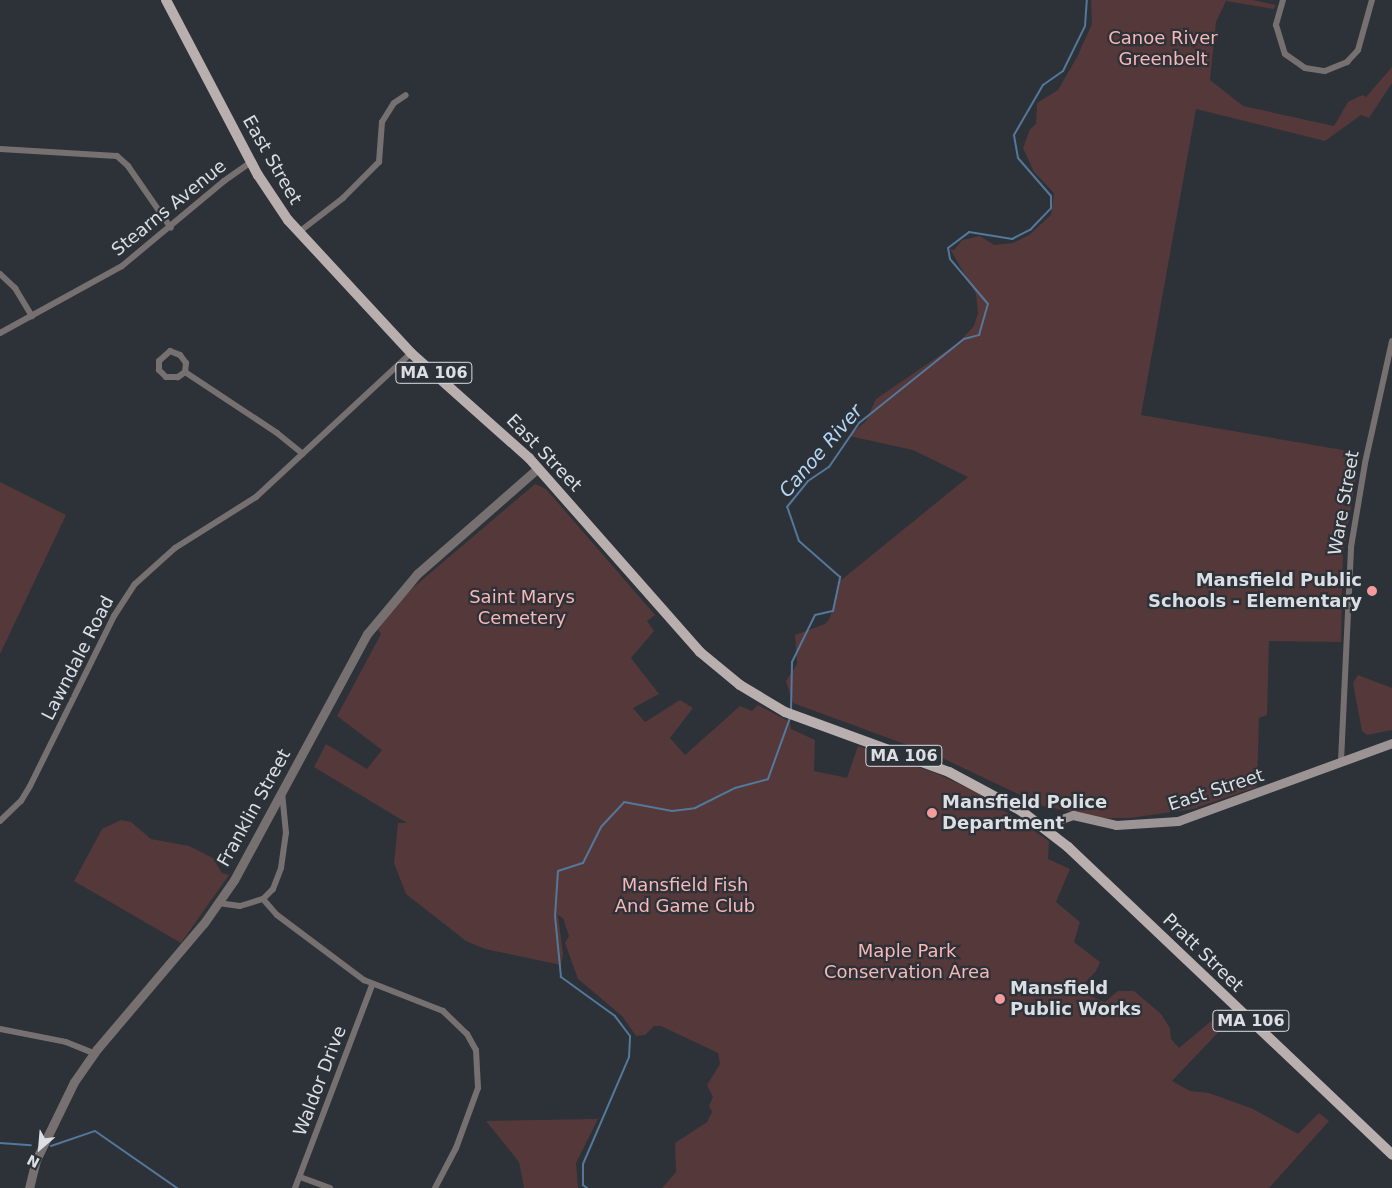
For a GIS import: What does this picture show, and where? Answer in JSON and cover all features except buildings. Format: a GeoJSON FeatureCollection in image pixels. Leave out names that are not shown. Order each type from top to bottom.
{"type":"FeatureCollection","features":[{"type":"Feature","properties":{"kind":"main road","name":"East Street"},"geometry":{"type":"LineString","coordinates":[[166,0],[251,162],[273,199],[299,232],[412,353],[538,468],[700,652],[740,685],[785,712],[936,767],[1008,802]]}},
{"type":"Feature","properties":{"kind":"main road","name":"East Street"},"geometry":{"type":"LineString","coordinates":[[1047,830],[1059,820],[1073,815],[1116,825],[1153,825],[1178,821],[1262,793],[1341,761],[1392,743]]}},
{"type":"Feature","properties":{"kind":"main road","name":"Pratt Street"},"geometry":{"type":"LineString","coordinates":[[1008,802],[1047,830],[1392,1155]]}},
{"type":"Feature","properties":{"kind":"street"},"geometry":{"type":"LineString","coordinates":[[1283,0],[1276,25],[1285,54],[1305,68],[1325,71],[1347,62],[1358,50],[1372,0]]}},
{"type":"Feature","properties":{"kind":"street"},"geometry":{"type":"LineString","coordinates":[[299,232],[343,198],[379,162],[382,122],[394,102],[406,95]]}},
{"type":"Feature","properties":{"kind":"street"},"geometry":{"type":"LineString","coordinates":[[0,149],[117,156],[128,166],[171,228]]}},
{"type":"Feature","properties":{"kind":"street","name":"Stearns Avenue"},"geometry":{"type":"LineString","coordinates":[[0,333],[122,266],[171,228],[224,181],[251,162]]}},
{"type":"Feature","properties":{"kind":"street"},"geometry":{"type":"LineString","coordinates":[[0,274],[15,288],[32,316]]}},
{"type":"Feature","properties":{"kind":"street","name":"Ware Street"},"geometry":{"type":"LineString","coordinates":[[1341,761],[1351,547],[1365,463],[1391,357],[1392,341]]}},
{"type":"Feature","properties":{"kind":"street"},"geometry":{"type":"LineString","coordinates":[[170,351],[180,354],[186,363],[185,372],[178,377],[166,377],[159,370],[159,361],[170,351]]}},
{"type":"Feature","properties":{"kind":"street","name":"Lawndale Road"},"geometry":{"type":"LineString","coordinates":[[0,821],[21,801],[30,786],[106,630],[135,584],[175,548],[256,497],[412,353]]}},
{"type":"Feature","properties":{"kind":"street"},"geometry":{"type":"LineString","coordinates":[[185,372],[277,433],[303,454]]}},
{"type":"Feature","properties":{"kind":"street","name":"Franklin Street"},"geometry":{"type":"LineString","coordinates":[[29,1188],[36,1160],[52,1123],[94,1053],[175,959],[218,903],[245,861],[360,647],[386,609],[417,574],[538,468]]}},
{"type":"Feature","properties":{"kind":"street"},"geometry":{"type":"LineString","coordinates":[[218,903],[240,906],[263,899],[273,889],[281,868],[286,833],[282,792]]}},
{"type":"Feature","properties":{"kind":"street"},"geometry":{"type":"LineString","coordinates":[[263,899],[277,915],[372,985],[443,1011],[467,1034],[476,1050],[478,1088],[456,1148],[435,1188]]}},
{"type":"Feature","properties":{"kind":"street","name":"Waldor Drive"},"geometry":{"type":"LineString","coordinates":[[295,1188],[372,985]]}},
{"type":"Feature","properties":{"kind":"street"},"geometry":{"type":"LineString","coordinates":[[0,1029],[66,1042],[94,1053]]}},
{"type":"Feature","properties":{"kind":"street"},"geometry":{"type":"LineString","coordinates":[[300,1177],[330,1188]]}},
{"type":"Feature","properties":{"kind":"green space","name":"Canoe River Greenbelt"},"geometry":{"type":"Polygon","coordinates":[[[1091,0],[1253,0],[1276,5],[1274,9],[1226,1],[1216,22],[1210,80],[1243,106],[1334,126],[1348,102],[1362,95],[1366,97],[1392,67],[1392,83],[1369,118],[1361,115],[1325,141],[1196,109],[1141,415],[1360,453],[1343,555],[1341,642],[1269,641],[1267,715],[1259,718],[1257,787],[1193,809],[1130,818],[1102,818],[1043,806],[940,757],[793,703],[786,681],[797,664],[795,635],[825,624],[830,618],[840,581],[968,477],[913,450],[849,436],[866,421],[876,399],[958,343],[974,326],[978,313],[976,294],[950,249],[954,250],[962,240],[980,236],[994,245],[1013,243],[1029,235],[1051,215],[1054,193],[1034,172],[1023,148],[1030,129],[1036,124],[1037,103],[1058,90],[1077,57],[1092,24],[1091,0]]]}},
{"type":"Feature","properties":{"kind":"green space"},"geometry":{"type":"Polygon","coordinates":[[[0,482],[66,515],[0,654],[0,482]]]}},
{"type":"Feature","properties":{"kind":"green space"},"geometry":{"type":"Polygon","coordinates":[[[535,484],[546,489],[655,615],[647,621],[654,631],[631,658],[659,694],[633,708],[645,722],[680,700],[693,708],[670,738],[685,755],[740,706],[752,711],[758,705],[790,722],[791,729],[815,740],[814,771],[847,778],[858,746],[938,774],[978,793],[1049,841],[1048,859],[1070,869],[1056,902],[1080,922],[1074,942],[1100,962],[1096,971],[1085,983],[1085,989],[1093,997],[1105,1002],[1118,991],[1134,991],[1161,1014],[1170,1028],[1171,1039],[1179,1048],[1221,1013],[1229,1021],[1172,1081],[1190,1091],[1209,1093],[1253,1109],[1298,1134],[1319,1113],[1329,1121],[1269,1188],[662,1188],[676,1172],[675,1143],[707,1122],[712,1112],[709,1106],[713,1097],[707,1085],[720,1064],[718,1053],[661,1026],[654,1026],[645,1035],[636,1036],[622,1016],[578,979],[565,943],[569,936],[563,918],[558,915],[563,954],[561,965],[485,949],[466,941],[406,894],[394,863],[398,823],[407,823],[314,767],[326,744],[367,769],[382,750],[337,716],[381,634],[378,630],[402,597],[535,484]]]}},
{"type":"Feature","properties":{"kind":"green space"},"geometry":{"type":"Polygon","coordinates":[[[1358,675],[1392,688],[1392,730],[1367,735],[1362,731],[1353,683],[1358,675]]]}},
{"type":"Feature","properties":{"kind":"green space"},"geometry":{"type":"Polygon","coordinates":[[[121,820],[131,822],[151,839],[189,846],[213,858],[222,873],[229,875],[181,943],[74,881],[102,829],[121,820]]]}},
{"type":"Feature","properties":{"kind":"green space"},"geometry":{"type":"Polygon","coordinates":[[[598,1119],[576,1163],[578,1188],[524,1188],[519,1162],[486,1121],[598,1119]]]}},
{"type":"Feature","properties":{"kind":"waterway","name":"Canoe River"},"geometry":{"type":"LineString","coordinates":[[791,711],[792,662],[815,615],[833,611],[840,577],[799,541],[787,507],[808,481],[829,467],[859,423],[964,339],[979,335],[988,304],[950,259],[948,248],[969,232],[1012,239],[1030,230],[1051,208],[1051,196],[1018,158],[1014,135],[1043,85],[1063,71],[1085,26],[1087,0]]}},
{"type":"Feature","properties":{"kind":"waterway","name":"Canoe River"},"geometry":{"type":"LineString","coordinates":[[587,1188],[583,1185],[583,1164],[629,1057],[630,1036],[615,1016],[561,977],[555,916],[558,871],[583,863],[601,827],[624,802],[672,811],[695,808],[735,788],[768,779],[790,718]]}},
{"type":"Feature","properties":{"kind":"waterway"},"geometry":{"type":"LineString","coordinates":[[51,1146],[95,1131],[177,1188]]}},
{"type":"Feature","properties":{"kind":"waterway"},"geometry":{"type":"LineString","coordinates":[[0,1143],[31,1145]]}},
{"type":"Feature","properties":{"kind":"place","name":"Mansfield Public Schools - Elementary"},"geometry":{"type":"Point","coordinates":[1372,591]}},
{"type":"Feature","properties":{"kind":"place","name":"Mansfield Police Department"},"geometry":{"type":"Point","coordinates":[932,813]}},
{"type":"Feature","properties":{"kind":"place","name":"Mansfield Public Works"},"geometry":{"type":"Point","coordinates":[1000,999]}},
{"type":"Feature","properties":{"kind":"park label","name":"Saint Marys Cemetery"},"geometry":{"type":"Point","coordinates":[522,608]}},
{"type":"Feature","properties":{"kind":"park label","name":"Mansfield Fish And Game Club"},"geometry":{"type":"Point","coordinates":[685,896]}},
{"type":"Feature","properties":{"kind":"park label","name":"Maple Park Conservation Area"},"geometry":{"type":"Point","coordinates":[907,962]}}]}
